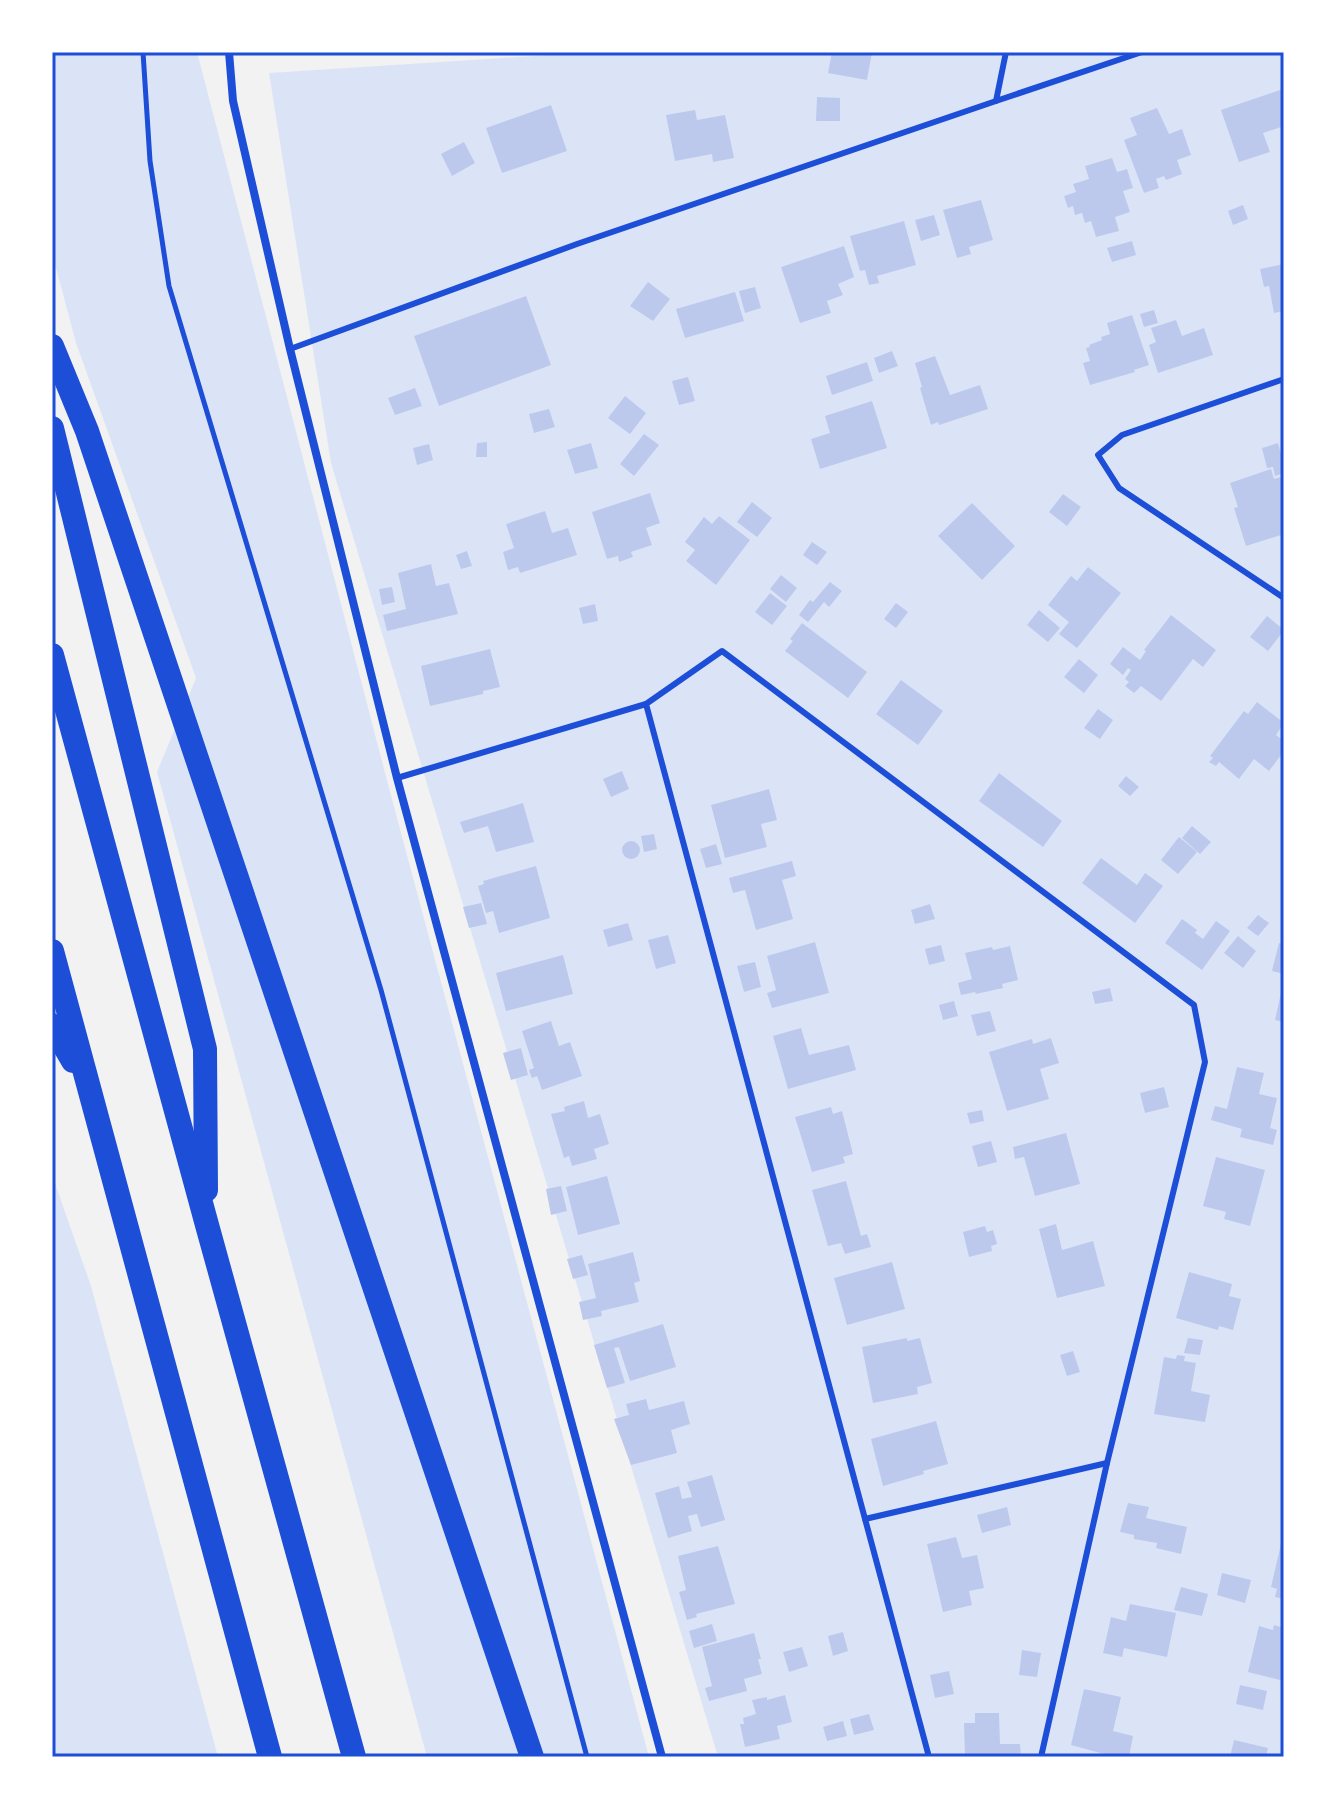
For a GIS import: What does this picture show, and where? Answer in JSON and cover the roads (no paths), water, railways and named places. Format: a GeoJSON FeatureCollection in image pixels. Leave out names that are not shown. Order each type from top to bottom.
{"type":"FeatureCollection","features":[{"type":"Feature","properties":{"kind":"highway"},"geometry":{"type":"LineString","coordinates":[[52,346],[87,431],[532,1757]]}},
{"type":"Feature","properties":{"kind":"highway"},"geometry":{"type":"LineString","coordinates":[[52,428],[205,1049],[207,1225]]}},
{"type":"Feature","properties":{"kind":"highway"},"geometry":{"type":"LineString","coordinates":[[52,655],[354,1757]]}},
{"type":"Feature","properties":{"kind":"highway"},"geometry":{"type":"LineString","coordinates":[[52,951],[270,1757]]}},
{"type":"Feature","properties":{"kind":"highway"},"geometry":{"type":"LineString","coordinates":[[52,1025],[90,1091]]}},
{"type":"Feature","properties":{"kind":"street"},"geometry":{"type":"LineString","coordinates":[[229,52],[233,101],[290,349],[397,778],[662,1757]]}},
{"type":"Feature","properties":{"kind":"lane"},"geometry":{"type":"LineString","coordinates":[[996,101],[1006,52]]}},
{"type":"Feature","properties":{"kind":"lane"},"geometry":{"type":"LineString","coordinates":[[290,349],[577,244],[1142,52]]}},
{"type":"Feature","properties":{"kind":"lane"},"geometry":{"type":"LineString","coordinates":[[1284,379],[1122,435],[1098,455],[1119,488],[1284,598]]}},
{"type":"Feature","properties":{"kind":"lane"},"geometry":{"type":"LineString","coordinates":[[397,778],[646,704],[722,651],[1194,1005],[1205,1062],[1107,1463],[1041,1757]]}},
{"type":"Feature","properties":{"kind":"lane"},"geometry":{"type":"LineString","coordinates":[[646,704],[929,1757]]}},
{"type":"Feature","properties":{"kind":"lane"},"geometry":{"type":"LineString","coordinates":[[865,1519],[1107,1463]]}}]}
